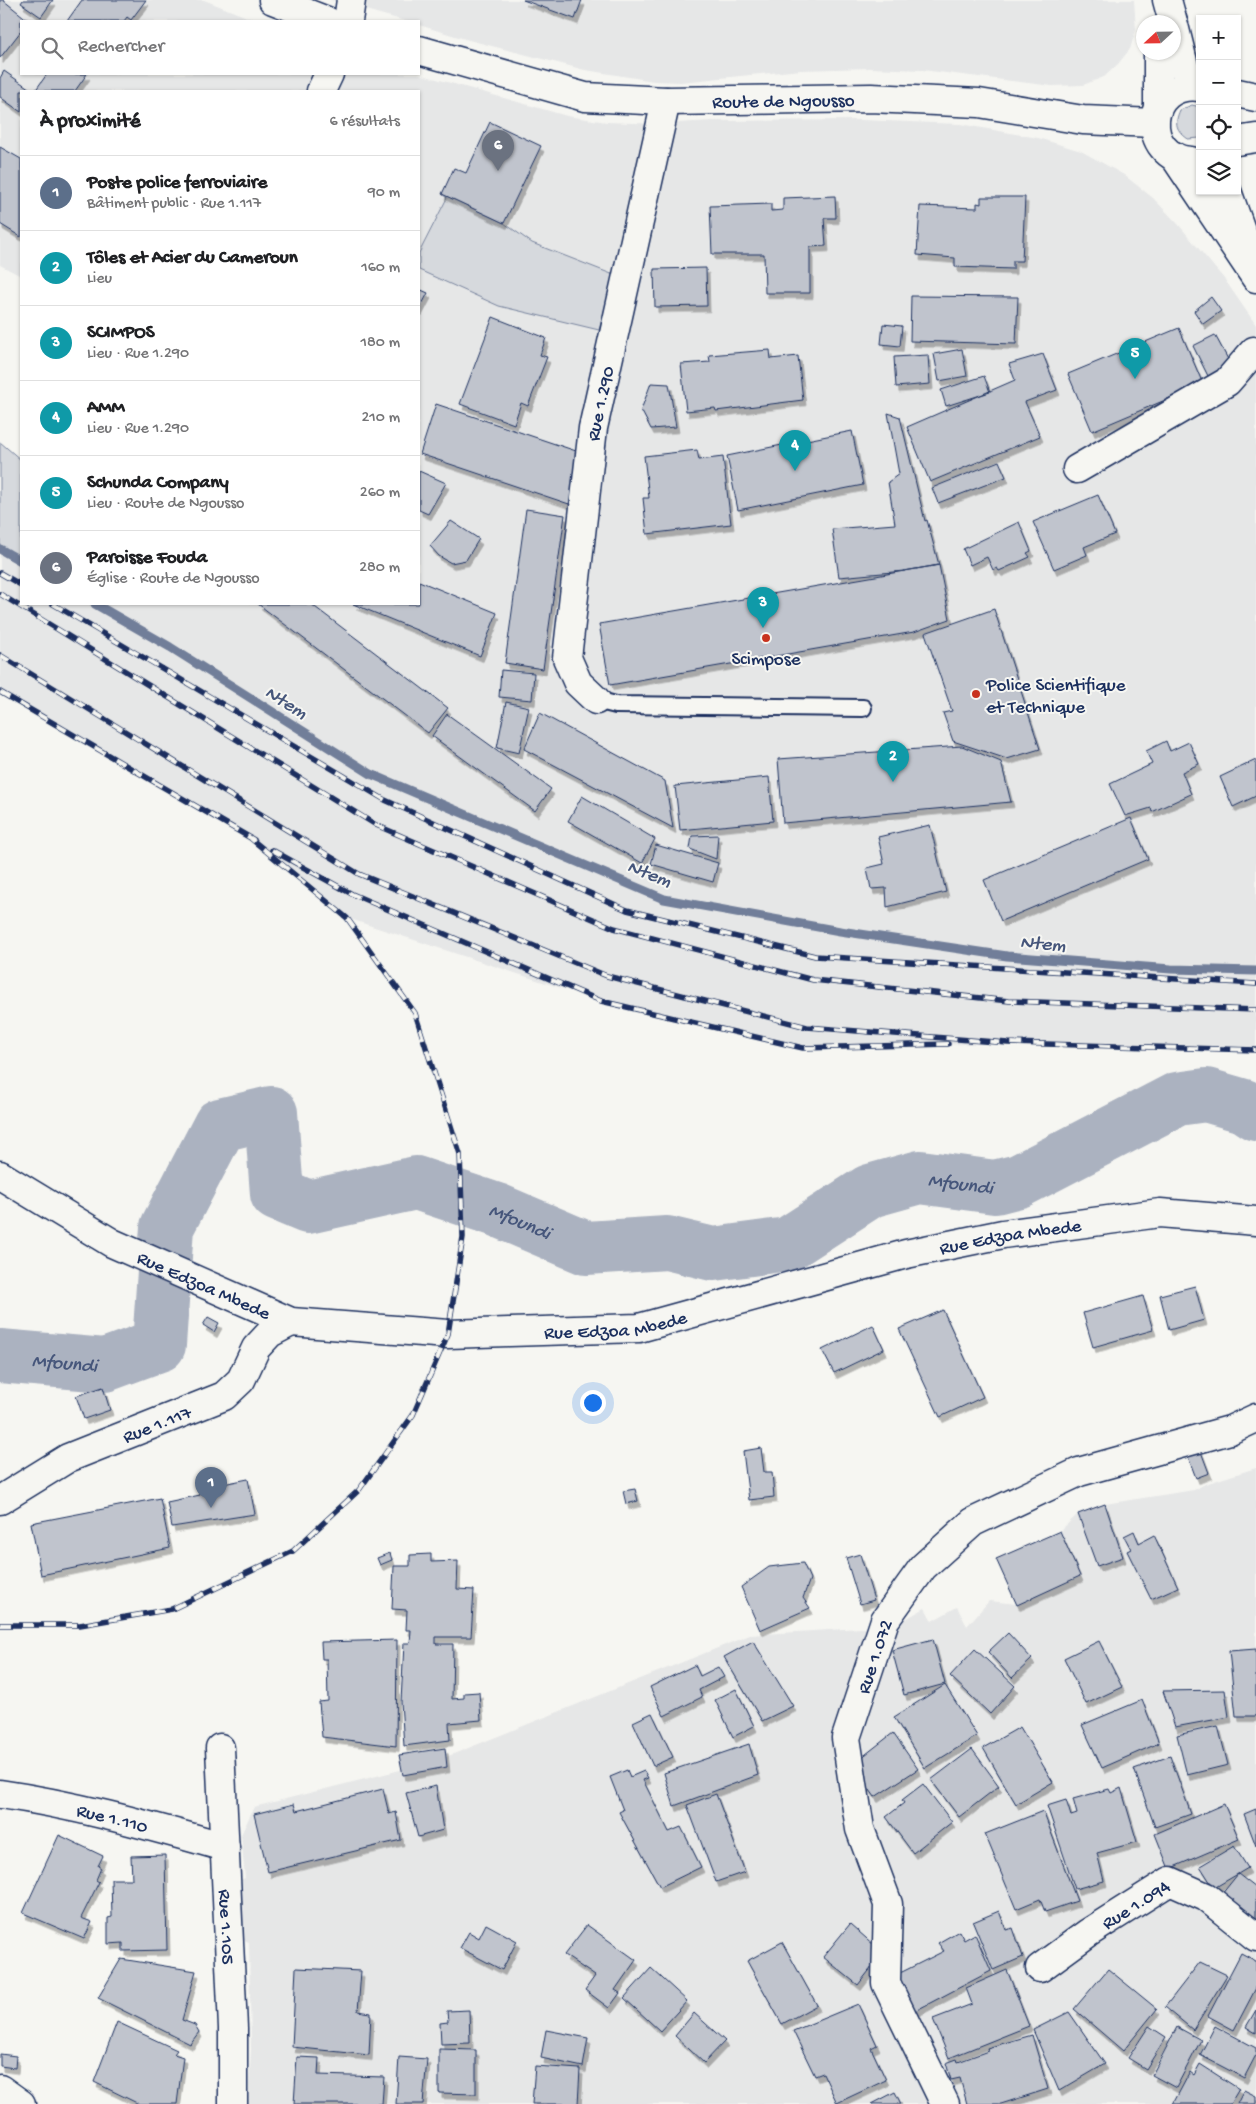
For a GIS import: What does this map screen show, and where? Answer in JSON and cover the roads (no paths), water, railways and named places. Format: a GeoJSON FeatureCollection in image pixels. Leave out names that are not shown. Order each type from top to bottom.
{"type":"FeatureCollection","features":[{"type":"Feature","properties":{"kind":"street"},"geometry":{"type":"LineString","coordinates":[[273,0],[324,20]]}},
{"type":"Feature","properties":{"kind":"street"},"geometry":{"type":"LineString","coordinates":[[348,20],[351,0]]}},
{"type":"Feature","properties":{"kind":"street"},"geometry":{"type":"LineString","coordinates":[[1157,0],[1158,15]]}},
{"type":"Feature","properties":{"kind":"street"},"geometry":{"type":"LineString","coordinates":[[1167,0],[1171,15]]}},
{"type":"Feature","properties":{"kind":"street"},"geometry":{"type":"LineString","coordinates":[[1156,114],[1170,91],[1194,86],[1181,48]]}},
{"type":"Feature","properties":{"kind":"street","name":"Route de Ngousso"},"geometry":{"type":"LineString","coordinates":[[420,50],[585,97],[666,101],[871,98],[979,103],[1083,120],[1156,114]]}},
{"type":"Feature","properties":{"kind":"street"},"geometry":{"type":"LineString","coordinates":[[1158,60],[1157,136],[1163,148],[1187,159],[1256,278]]}},
{"type":"Feature","properties":{"kind":"street"},"geometry":{"type":"LineString","coordinates":[[322,90],[329,75]]}},
{"type":"Feature","properties":{"kind":"street"},"geometry":{"type":"LineString","coordinates":[[1241,95],[1256,97]]}},
{"type":"Feature","properties":{"kind":"street","name":"Rue 1.290"},"geometry":{"type":"LineString","coordinates":[[596,700],[578,683],[567,658],[593,428],[666,101]]}},
{"type":"Feature","properties":{"kind":"street"},"geometry":{"type":"LineString","coordinates":[[1241,140],[1256,138]]}},
{"type":"Feature","properties":{"kind":"street"},"geometry":{"type":"LineString","coordinates":[[1228,195],[1256,272]]}},
{"type":"Feature","properties":{"kind":"street"},"geometry":{"type":"LineString","coordinates":[[1077,469],[1227,382],[1255,353]]}},
{"type":"Feature","properties":{"kind":"street","name":"Rue Edzoa Mbede"},"geometry":{"type":"LineString","coordinates":[[0,1175],[112,1243],[291,1322],[448,1334],[639,1328],[906,1254],[1003,1234],[1160,1213],[1256,1221]]}},
{"type":"Feature","properties":{"kind":"street","name":"Rue 1.117"},"geometry":{"type":"LineString","coordinates":[[0,1500],[68,1458],[224,1396],[241,1380],[256,1348],[270,1333],[291,1322]]}},
{"type":"Feature","properties":{"kind":"street","name":"Rue 1.072"},"geometry":{"type":"LineString","coordinates":[[945,2104],[886,1983],[888,1904],[860,1829],[846,1738],[885,1620],[923,1567],[973,1522],[1079,1472],[1221,1433],[1256,1418]]}},
{"type":"Feature","properties":{"kind":"street","name":"Rue 1.105"},"geometry":{"type":"LineString","coordinates":[[220,1748],[233,2028],[233,2104]]}},
{"type":"Feature","properties":{"kind":"street","name":"Rue 1.110"},"geometry":{"type":"LineString","coordinates":[[0,1794],[43,1800],[113,1815],[225,1847]]}},
{"type":"Feature","properties":{"kind":"street","name":"Rue 1.094"},"geometry":{"type":"LineString","coordinates":[[1040,1968],[1088,1933],[1170,1881],[1206,1897],[1256,1937]]}},
{"type":"Feature","properties":{"kind":"street"},"geometry":{"type":"LineString","coordinates":[[0,2089],[21,2104]]}},
{"type":"Feature","properties":{"kind":"lane"},"geometry":{"type":"LineString","coordinates":[[596,700],[616,705],[863,708]]}},
{"type":"Feature","properties":{"kind":"waterway","name":"Ntem"},"geometry":{"type":"LineString","coordinates":[[0,549],[20,560]]}},
{"type":"Feature","properties":{"kind":"waterway","name":"Ntem"},"geometry":{"type":"LineString","coordinates":[[97,605],[170,647],[371,774],[664,899],[840,931],[1007,956],[1171,969],[1256,971]]}},
{"type":"Feature","properties":{"kind":"waterway","name":"Mfoundi"},"geometry":{"type":"LineString","coordinates":[[0,1356],[105,1365],[159,1345],[167,1227],[220,1125],[271,1113],[277,1194],[308,1207],[416,1183],[497,1210],[586,1248],[667,1243],[713,1254],[788,1244],[870,1191],[920,1177],[995,1187],[1019,1181],[1177,1099],[1206,1095],[1244,1106],[1256,1114]]}},
{"type":"Feature","properties":{"kind":"railway"},"geometry":{"type":"LineString","coordinates":[[0,573],[20,584]]}},
{"type":"Feature","properties":{"kind":"railway"},"geometry":{"type":"LineString","coordinates":[[0,594],[376,825],[614,928],[813,980],[1009,1001],[1256,1010]]}},
{"type":"Feature","properties":{"kind":"railway"},"geometry":{"type":"LineString","coordinates":[[55,605],[385,800],[627,910],[815,956],[1256,984]]}},
{"type":"Feature","properties":{"kind":"railway"},"geometry":{"type":"LineString","coordinates":[[0,655],[359,874],[607,976],[807,1027],[1008,1043],[1256,1050]]}},
{"type":"Feature","properties":{"kind":"railway"},"geometry":{"type":"LineString","coordinates":[[0,692],[254,840]]}},
{"type":"Feature","properties":{"kind":"railway"},"geometry":{"type":"LineString","coordinates":[[0,1625],[80,1625],[172,1609],[293,1551],[359,1490],[413,1415],[448,1334],[463,1237],[460,1154],[415,1013],[347,918],[249,837]]}},
{"type":"Feature","properties":{"kind":"railway"},"geometry":{"type":"LineString","coordinates":[[272,850],[352,894],[601,1001],[803,1048],[948,1044]]}},
{"type":"Feature","properties":{"kind":"place","name":"Paroisse Fouda"},"geometry":{"type":"Point","coordinates":[498,171]}},
{"type":"Feature","properties":{"kind":"place","name":"Schunda Company"},"geometry":{"type":"Point","coordinates":[1135,379]}},
{"type":"Feature","properties":{"kind":"place","name":"AMM"},"geometry":{"type":"Point","coordinates":[795,471]}},
{"type":"Feature","properties":{"kind":"place","name":"SCIMPOS"},"geometry":{"type":"Point","coordinates":[763,628]}},
{"type":"Feature","properties":{"kind":"place","name":"Scimpose"},"geometry":{"type":"Point","coordinates":[766,638]}},
{"type":"Feature","properties":{"kind":"place","name":"Police Scientifique et Technique"},"geometry":{"type":"Point","coordinates":[976,694]}},
{"type":"Feature","properties":{"kind":"place","name":"Tôles et Acier du Cameroun"},"geometry":{"type":"Point","coordinates":[893,782]}},
{"type":"Feature","properties":{"kind":"place","name":"Poste police ferroviaire"},"geometry":{"type":"Point","coordinates":[211,1508]}}]}
